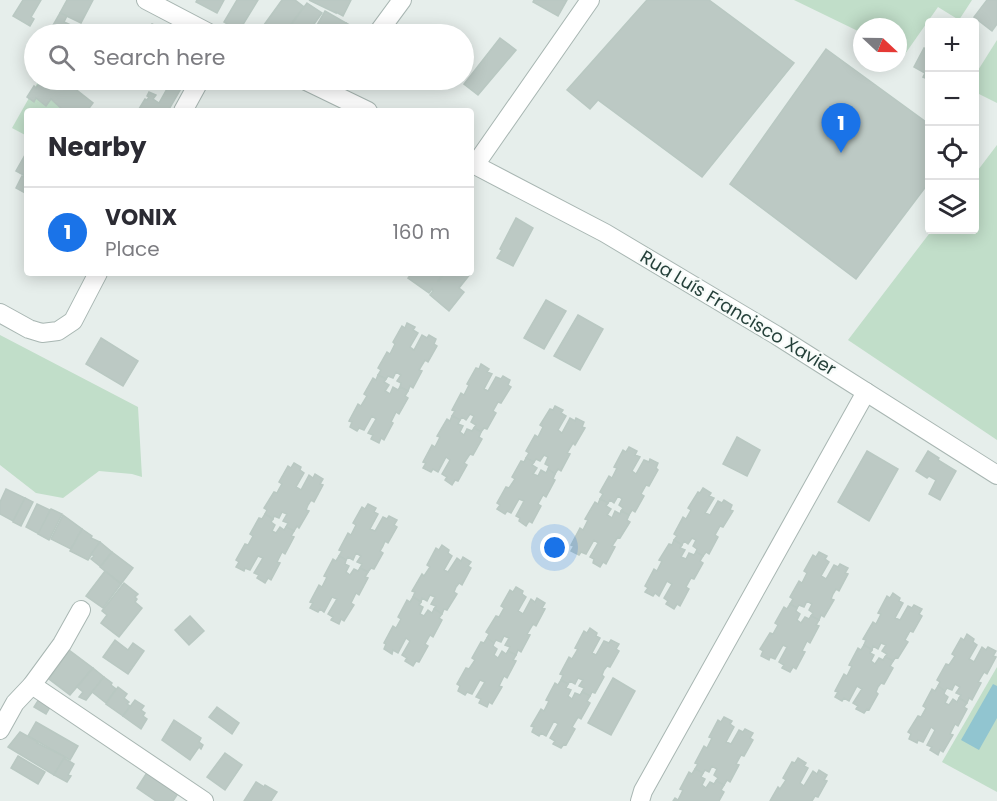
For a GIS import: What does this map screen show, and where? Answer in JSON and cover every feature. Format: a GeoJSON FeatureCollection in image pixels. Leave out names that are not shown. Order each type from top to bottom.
{"type":"FeatureCollection","features":[{"type":"Feature","properties":{"kind":"street"},"geometry":{"type":"LineString","coordinates":[[146,0],[192,24]]}},
{"type":"Feature","properties":{"kind":"street"},"geometry":{"type":"LineString","coordinates":[[384,24],[402,0]]}},
{"type":"Feature","properties":{"kind":"street"},"geometry":{"type":"LineString","coordinates":[[474,163],[590,0]]}},
{"type":"Feature","properties":{"kind":"street"},"geometry":{"type":"LineString","coordinates":[[185,108],[195,90]]}},
{"type":"Feature","properties":{"kind":"street"},"geometry":{"type":"LineString","coordinates":[[343,90],[364,108]]}},
{"type":"Feature","properties":{"kind":"street","name":"Rua Luís Francisco Xavier"},"geometry":{"type":"LineString","coordinates":[[474,165],[605,233],[766,329],[997,476]]}},
{"type":"Feature","properties":{"kind":"street"},"geometry":{"type":"LineString","coordinates":[[0,313],[29,329],[42,333],[58,331],[73,321],[96,276]]}},
{"type":"Feature","properties":{"kind":"street"},"geometry":{"type":"LineString","coordinates":[[640,801],[643,790],[866,392]]}},
{"type":"Feature","properties":{"kind":"street"},"geometry":{"type":"LineString","coordinates":[[0,730],[8,699],[32,685],[62,644],[81,610]]}},
{"type":"Feature","properties":{"kind":"street"},"geometry":{"type":"LineString","coordinates":[[32,685],[204,801]]}},
{"type":"Feature","properties":{"kind":"green space"},"geometry":{"type":"Polygon","coordinates":[[[794,0],[972,0],[960,18],[956,18],[938,7],[930,18],[925,18],[925,26],[907,51],[907,18],[853,18],[853,29],[794,0]]]}},
{"type":"Feature","properties":{"kind":"green space"},"geometry":{"type":"Polygon","coordinates":[[[997,40],[997,103],[979,94],[979,69],[997,40]]]}},
{"type":"Feature","properties":{"kind":"green space"},"geometry":{"type":"Polygon","coordinates":[[[33,90],[52,90],[85,108],[24,108],[24,134],[12,128],[33,90]]]}},
{"type":"Feature","properties":{"kind":"green space"},"geometry":{"type":"Polygon","coordinates":[[[997,145],[997,440],[848,340],[929,234],[979,234],[979,169],[997,145]]]}},
{"type":"Feature","properties":{"kind":"green space"},"geometry":{"type":"Polygon","coordinates":[[[0,335],[138,407],[142,477],[99,471],[63,498],[36,493],[0,465],[0,335]]]}},
{"type":"Feature","properties":{"kind":"green space"},"geometry":{"type":"Polygon","coordinates":[[[997,667],[997,792],[942,762],[997,667]]]}},
{"type":"Feature","properties":{"kind":"water"},"geometry":{"type":"Polygon","coordinates":[[[993,684],[997,686],[997,718],[979,750],[961,740],[993,684]]]}},
{"type":"Feature","properties":{"kind":"building"},"geometry":{"type":"Polygon","coordinates":[[[23,0],[41,0],[31,17],[34,19],[31,24],[27,24],[13,16],[23,0]]]}},
{"type":"Feature","properties":{"kind":"building"},"geometry":{"type":"Polygon","coordinates":[[[67,0],[93,0],[81,23],[60,13],[67,0]]]}},
{"type":"Feature","properties":{"kind":"building"},"geometry":{"type":"Polygon","coordinates":[[[197,0],[224,0],[217,13],[196,2],[197,0]]]}},
{"type":"Feature","properties":{"kind":"building"},"geometry":{"type":"Polygon","coordinates":[[[237,0],[258,0],[243,24],[224,22],[237,0]]]}},
{"type":"Feature","properties":{"kind":"building"},"geometry":{"type":"Polygon","coordinates":[[[282,0],[295,0],[304,7],[291,24],[265,24],[282,0]]]}},
{"type":"Feature","properties":{"kind":"building"},"geometry":{"type":"Polygon","coordinates":[[[309,0],[351,0],[343,16],[309,0]]]}},
{"type":"Feature","properties":{"kind":"building"},"geometry":{"type":"Polygon","coordinates":[[[534,0],[567,0],[558,16],[533,2],[534,0]]]}},
{"type":"Feature","properties":{"kind":"building"},"geometry":{"type":"Polygon","coordinates":[[[647,0],[709,0],[794,63],[702,177],[598,100],[590,109],[567,90],[647,0]]]}},
{"type":"Feature","properties":{"kind":"building"},"geometry":{"type":"Polygon","coordinates":[[[987,0],[997,0],[997,24],[992,31],[979,21],[979,18],[974,17],[987,0]]]}},
{"type":"Feature","properties":{"kind":"building"},"geometry":{"type":"Polygon","coordinates":[[[307,3],[322,13],[314,24],[291,24],[307,3]]]}},
{"type":"Feature","properties":{"kind":"building"},"geometry":{"type":"Polygon","coordinates":[[[325,11],[346,23],[345,24],[318,24],[325,11]]]}},
{"type":"Feature","properties":{"kind":"building"},"geometry":{"type":"Polygon","coordinates":[[[60,13],[67,16],[64,22],[69,24],[54,24],[60,13]]]}},
{"type":"Feature","properties":{"kind":"building"},"geometry":{"type":"Polygon","coordinates":[[[500,38],[516,50],[478,95],[472,90],[474,90],[474,71],[500,38]]]}},
{"type":"Feature","properties":{"kind":"building"},"geometry":{"type":"Polygon","coordinates":[[[924,48],[925,48],[925,73],[914,67],[924,48]]]}},
{"type":"Feature","properties":{"kind":"building"},"geometry":{"type":"Polygon","coordinates":[[[826,49],[853,69],[853,72],[857,72],[925,121],[925,188],[856,279],[730,184],[826,49]]]}},
{"type":"Feature","properties":{"kind":"building"},"geometry":{"type":"Polygon","coordinates":[[[31,90],[76,90],[93,103],[89,108],[61,108],[51,99],[46,106],[36,98],[34,102],[27,97],[31,90]]]}},
{"type":"Feature","properties":{"kind":"building"},"geometry":{"type":"Polygon","coordinates":[[[166,90],[180,90],[170,108],[140,108],[149,97],[147,96],[149,92],[156,95],[153,99],[159,103],[166,90]]]}},
{"type":"Feature","properties":{"kind":"building"},"geometry":{"type":"Polygon","coordinates":[[[24,157],[24,175],[16,171],[24,157]]]}},
{"type":"Feature","properties":{"kind":"building"},"geometry":{"type":"Polygon","coordinates":[[[22,176],[24,177],[24,192],[16,188],[22,176]]]}},
{"type":"Feature","properties":{"kind":"building"},"geometry":{"type":"Polygon","coordinates":[[[516,218],[533,228],[513,266],[497,258],[516,218]]]}},
{"type":"Feature","properties":{"kind":"building"},"geometry":{"type":"Polygon","coordinates":[[[410,276],[441,276],[439,281],[443,276],[469,276],[459,288],[464,292],[449,311],[430,295],[432,289],[429,293],[408,278],[410,276]]]}},
{"type":"Feature","properties":{"kind":"building"},"geometry":{"type":"Polygon","coordinates":[[[546,300],[566,311],[544,349],[524,338],[546,300]]]}},
{"type":"Feature","properties":{"kind":"building"},"geometry":{"type":"Polygon","coordinates":[[[578,315],[603,329],[580,370],[554,356],[578,315]]]}},
{"type":"Feature","properties":{"kind":"building"},"geometry":{"type":"Polygon","coordinates":[[[407,323],[415,327],[413,330],[418,333],[410,347],[414,350],[422,335],[427,338],[429,335],[436,339],[434,344],[437,346],[428,362],[425,360],[419,370],[422,371],[413,388],[410,386],[408,391],[400,387],[401,383],[397,381],[401,375],[396,372],[393,378],[388,376],[386,379],[378,375],[381,370],[378,368],[387,352],[390,354],[395,344],[393,342],[402,326],[405,328],[407,323]]]}},
{"type":"Feature","properties":{"kind":"building"},"geometry":{"type":"Polygon","coordinates":[[[101,338],[138,361],[123,386],[86,364],[101,338]]]}},
{"type":"Feature","properties":{"kind":"building"},"geometry":{"type":"Polygon","coordinates":[[[481,364],[489,369],[487,372],[492,374],[484,389],[488,391],[496,377],[501,379],[503,376],[510,380],[508,385],[511,387],[501,403],[498,402],[493,411],[496,413],[487,429],[484,428],[481,432],[474,428],[476,425],[471,422],[474,416],[470,414],[466,420],[462,417],[460,420],[452,416],[455,411],[452,410],[461,393],[464,395],[469,385],[467,384],[476,368],[479,369],[481,364]]]}},
{"type":"Feature","properties":{"kind":"building"},"geometry":{"type":"Polygon","coordinates":[[[378,375],[386,379],[384,382],[389,385],[385,391],[390,394],[393,387],[398,390],[400,387],[408,391],[405,396],[408,398],[399,414],[396,412],[384,440],[381,438],[379,443],[371,439],[373,435],[368,433],[376,419],[372,416],[364,430],[359,428],[357,431],[350,427],[352,422],[349,421],[358,404],[361,406],[367,396],[364,394],[373,378],[376,380],[378,375]]]}},
{"type":"Feature","properties":{"kind":"building"},"geometry":{"type":"Polygon","coordinates":[[[555,406],[563,410],[561,413],[566,416],[558,430],[562,433],[570,418],[584,422],[582,427],[585,428],[575,445],[573,443],[567,453],[570,454],[561,471],[558,469],[555,474],[545,464],[548,457],[544,455],[540,461],[536,459],[534,462],[526,458],[529,453],[526,451],[535,435],[538,437],[543,427],[540,425],[550,409],[553,410],[555,406]]]}},
{"type":"Feature","properties":{"kind":"building"},"geometry":{"type":"Polygon","coordinates":[[[452,416],[460,420],[458,424],[463,426],[460,432],[464,435],[467,429],[472,431],[474,428],[481,432],[479,437],[482,439],[473,455],[470,454],[464,463],[467,465],[458,481],[455,480],[452,485],[445,480],[447,477],[442,474],[450,460],[446,457],[438,472],[433,469],[431,472],[423,468],[426,463],[423,462],[432,445],[435,447],[440,437],[437,436],[447,419],[450,421],[452,416]]]}},
{"type":"Feature","properties":{"kind":"building"},"geometry":{"type":"Polygon","coordinates":[[[737,437],[760,450],[747,476],[723,464],[737,437]]]}},
{"type":"Feature","properties":{"kind":"building"},"geometry":{"type":"Polygon","coordinates":[[[629,447],[637,451],[635,455],[640,457],[632,471],[636,474],[644,460],[649,462],[650,459],[658,463],[656,468],[658,470],[649,486],[646,485],[641,494],[644,496],[635,512],[632,510],[629,515],[621,511],[623,508],[619,505],[622,499],[618,496],[614,503],[610,500],[608,503],[600,499],[603,494],[600,492],[609,476],[612,478],[617,468],[614,467],[623,450],[626,452],[629,447]]]}},
{"type":"Feature","properties":{"kind":"building"},"geometry":{"type":"Polygon","coordinates":[[[867,451],[898,469],[869,521],[838,502],[867,451]]]}},
{"type":"Feature","properties":{"kind":"building"},"geometry":{"type":"Polygon","coordinates":[[[928,451],[956,471],[940,500],[929,494],[936,480],[929,476],[927,478],[916,471],[928,451]]]}},
{"type":"Feature","properties":{"kind":"building"},"geometry":{"type":"Polygon","coordinates":[[[526,458],[534,462],[532,465],[537,468],[533,474],[538,476],[541,470],[546,473],[548,469],[555,474],[553,479],[555,480],[546,497],[543,495],[538,504],[541,506],[532,523],[529,521],[526,526],[516,516],[524,501],[519,499],[511,513],[507,511],[505,514],[497,509],[500,505],[497,503],[506,487],[509,488],[515,479],[512,477],[521,461],[524,462],[526,458]]]}},
{"type":"Feature","properties":{"kind":"building"},"geometry":{"type":"Polygon","coordinates":[[[294,463],[301,467],[300,470],[304,473],[296,487],[301,490],[309,475],[313,478],[315,474],[323,479],[320,484],[323,485],[314,502],[311,500],[308,505],[306,510],[309,511],[299,528],[297,526],[294,531],[286,527],[288,523],[283,521],[287,514],[282,512],[279,518],[274,516],[273,519],[265,514],[267,510],[264,508],[274,492],[277,493],[282,484],[279,482],[288,466],[291,468],[294,463]]]}},
{"type":"Feature","properties":{"kind":"building"},"geometry":{"type":"Polygon","coordinates":[[[703,488],[711,493],[709,496],[714,498],[705,513],[710,515],[718,501],[722,503],[724,500],[732,505],[730,510],[733,511],[723,527],[720,526],[715,535],[718,537],[709,554],[706,552],[703,556],[696,552],[697,549],[693,546],[696,540],[692,538],[688,544],[684,541],[682,545],[674,540],[677,536],[674,534],[683,517],[686,519],[691,510],[688,508],[703,488]]]}},
{"type":"Feature","properties":{"kind":"building"},"geometry":{"type":"Polygon","coordinates":[[[6,489],[25,498],[13,521],[0,514],[0,502],[6,489]]]}},
{"type":"Feature","properties":{"kind":"building"},"geometry":{"type":"Polygon","coordinates":[[[25,498],[33,502],[21,526],[13,522],[25,498]]]}},
{"type":"Feature","properties":{"kind":"building"},"geometry":{"type":"Polygon","coordinates":[[[600,499],[608,503],[606,506],[611,509],[607,515],[612,518],[615,511],[620,514],[621,511],[629,515],[627,520],[630,522],[612,546],[615,547],[606,564],[603,562],[600,567],[593,563],[594,559],[590,557],[598,543],[594,540],[586,554],[581,552],[579,555],[571,551],[574,546],[571,545],[580,528],[583,530],[588,520],[585,519],[595,502],[598,504],[600,499]]]}},
{"type":"Feature","properties":{"kind":"building"},"geometry":{"type":"Polygon","coordinates":[[[37,504],[50,510],[39,534],[26,527],[37,504]]]}},
{"type":"Feature","properties":{"kind":"building"},"geometry":{"type":"Polygon","coordinates":[[[368,504],[376,508],[374,512],[378,514],[370,529],[375,531],[383,517],[387,519],[389,516],[397,520],[394,525],[397,527],[388,543],[385,541],[380,551],[383,553],[374,569],[371,568],[368,572],[360,568],[362,564],[357,562],[361,556],[356,553],[353,560],[348,557],[346,560],[339,556],[342,551],[339,550],[348,533],[351,535],[356,525],[353,523],[362,507],[365,509],[368,504]]]}},
{"type":"Feature","properties":{"kind":"building"},"geometry":{"type":"Polygon","coordinates":[[[51,509],[62,514],[49,540],[38,534],[51,509]]]}},
{"type":"Feature","properties":{"kind":"building"},"geometry":{"type":"Polygon","coordinates":[[[265,514],[273,519],[271,522],[275,525],[272,531],[276,533],[280,527],[284,530],[286,527],[294,531],[291,536],[294,537],[285,554],[282,552],[277,562],[280,563],[271,580],[268,578],[265,583],[257,578],[259,575],[254,573],[263,558],[258,556],[250,570],[245,568],[244,571],[236,567],[239,562],[236,560],[245,544],[248,545],[253,536],[250,534],[259,518],[262,519],[265,514]]]}},
{"type":"Feature","properties":{"kind":"building"},"geometry":{"type":"Polygon","coordinates":[[[63,515],[82,529],[71,549],[51,539],[63,515]]]}},
{"type":"Feature","properties":{"kind":"building"},"geometry":{"type":"Polygon","coordinates":[[[82,529],[92,536],[91,538],[100,542],[88,560],[70,551],[82,529]]]}},
{"type":"Feature","properties":{"kind":"building"},"geometry":{"type":"Polygon","coordinates":[[[674,540],[682,545],[680,548],[685,550],[681,557],[686,559],[689,553],[694,555],[696,552],[703,556],[700,561],[703,563],[694,579],[691,578],[686,587],[689,589],[680,606],[677,604],[674,609],[666,604],[668,601],[664,598],[672,584],[667,581],[659,596],[645,592],[648,588],[645,586],[654,569],[657,571],[662,561],[659,560],[674,540]]]}},
{"type":"Feature","properties":{"kind":"building"},"geometry":{"type":"Polygon","coordinates":[[[100,542],[112,552],[101,567],[91,559],[94,556],[91,554],[100,542]]]}},
{"type":"Feature","properties":{"kind":"building"},"geometry":{"type":"Polygon","coordinates":[[[442,545],[449,550],[448,553],[452,556],[444,570],[448,572],[457,558],[461,561],[463,557],[471,562],[468,566],[471,568],[462,585],[459,583],[456,587],[454,592],[457,594],[442,614],[434,609],[436,606],[431,604],[435,597],[430,595],[427,601],[422,598],[421,602],[413,597],[415,592],[412,591],[422,574],[424,576],[430,567],[427,565],[436,548],[439,550],[442,545]]]}},
{"type":"Feature","properties":{"kind":"building"},"geometry":{"type":"Polygon","coordinates":[[[112,552],[133,568],[121,584],[100,567],[112,552]]]}},
{"type":"Feature","properties":{"kind":"building"},"geometry":{"type":"Polygon","coordinates":[[[819,552],[827,556],[825,559],[829,562],[821,576],[826,579],[834,565],[838,567],[840,564],[848,568],[845,573],[848,574],[839,591],[836,589],[833,594],[831,599],[834,600],[824,617],[821,615],[819,620],[811,616],[813,613],[809,610],[812,604],[807,601],[804,607],[799,605],[797,608],[790,604],[793,599],[790,597],[799,581],[802,583],[807,573],[804,571],[813,555],[816,557],[819,552]]]}},
{"type":"Feature","properties":{"kind":"building"},"geometry":{"type":"Polygon","coordinates":[[[339,556],[346,560],[345,564],[349,566],[346,572],[350,575],[354,569],[358,571],[360,568],[368,572],[365,577],[368,578],[359,595],[356,593],[351,603],[354,605],[344,621],[341,619],[339,624],[331,620],[333,617],[328,614],[337,599],[332,597],[324,612],[310,608],[313,603],[310,602],[319,585],[322,587],[327,577],[324,576],[333,559],[336,561],[339,556]]]}},
{"type":"Feature","properties":{"kind":"building"},"geometry":{"type":"Polygon","coordinates":[[[105,571],[121,584],[103,608],[86,596],[105,571]]]}},
{"type":"Feature","properties":{"kind":"building"},"geometry":{"type":"Polygon","coordinates":[[[124,583],[138,594],[135,602],[142,608],[119,637],[101,623],[107,615],[102,611],[124,583]]]}},
{"type":"Feature","properties":{"kind":"building"},"geometry":{"type":"Polygon","coordinates":[[[516,587],[523,591],[522,594],[526,597],[518,611],[523,614],[531,599],[535,602],[537,598],[545,603],[542,608],[545,609],[536,626],[533,624],[527,634],[530,635],[521,652],[518,650],[516,655],[508,651],[510,647],[505,645],[509,638],[504,636],[501,642],[496,640],[494,643],[487,638],[489,634],[486,632],[496,616],[499,617],[504,608],[501,606],[510,590],[513,592],[516,587]]]}},
{"type":"Feature","properties":{"kind":"building"},"geometry":{"type":"Polygon","coordinates":[[[893,593],[903,603],[895,618],[900,620],[908,606],[912,608],[914,605],[922,609],[919,614],[922,616],[913,632],[910,631],[905,640],[908,642],[898,658],[896,657],[893,661],[885,657],[887,654],[882,651],[886,645],[881,643],[878,649],[873,646],[872,650],[864,645],[866,640],[863,639],[873,622],[876,624],[881,614],[878,613],[887,596],[890,598],[893,593]]]}},
{"type":"Feature","properties":{"kind":"building"},"geometry":{"type":"Polygon","coordinates":[[[413,597],[421,602],[419,605],[423,607],[420,614],[424,616],[428,610],[432,613],[434,609],[442,614],[439,618],[442,620],[433,637],[430,635],[425,644],[428,646],[419,662],[416,661],[413,666],[405,661],[407,658],[402,655],[410,641],[406,638],[398,653],[393,650],[392,654],[384,649],[386,644],[384,643],[393,626],[396,628],[401,619],[398,617],[407,600],[410,602],[413,597]]]}},
{"type":"Feature","properties":{"kind":"building"},"geometry":{"type":"Polygon","coordinates":[[[790,604],[797,608],[796,611],[800,614],[797,620],[801,623],[805,617],[809,619],[811,616],[819,620],[816,625],[819,626],[810,643],[807,641],[802,651],[805,652],[796,669],[793,667],[790,672],[782,668],[784,665],[779,662],[787,647],[783,645],[775,659],[770,657],[769,660],[761,656],[763,651],[760,649],[770,633],[773,634],[778,625],[775,623],[784,607],[787,609],[790,604]]]}},
{"type":"Feature","properties":{"kind":"building"},"geometry":{"type":"Polygon","coordinates":[[[190,616],[204,631],[189,645],[175,630],[190,616]]]}},
{"type":"Feature","properties":{"kind":"building"},"geometry":{"type":"Polygon","coordinates":[[[590,628],[600,638],[592,653],[596,655],[604,641],[609,643],[611,640],[619,644],[616,649],[619,651],[610,667],[607,666],[604,670],[602,675],[604,677],[595,693],[592,692],[590,696],[582,692],[584,688],[579,686],[583,680],[578,678],[575,684],[570,681],[568,684],[561,680],[563,675],[560,674],[569,657],[572,659],[578,649],[575,648],[584,631],[587,633],[590,628]]]}},
{"type":"Feature","properties":{"kind":"building"},"geometry":{"type":"Polygon","coordinates":[[[967,634],[974,639],[973,642],[977,645],[969,659],[974,662],[982,647],[996,651],[993,656],[996,657],[987,674],[984,672],[978,682],[981,683],[972,700],[969,698],[967,703],[959,698],[961,695],[956,693],[960,687],[955,684],[952,690],[947,688],[945,691],[938,686],[940,682],[937,680],[946,664],[949,665],[955,656],[952,654],[961,638],[964,640],[967,634]]]}},
{"type":"Feature","properties":{"kind":"building"},"geometry":{"type":"Polygon","coordinates":[[[487,638],[494,643],[493,646],[497,649],[494,655],[498,658],[502,651],[506,654],[508,651],[516,655],[513,660],[516,661],[507,678],[504,676],[499,686],[502,687],[492,704],[489,702],[487,707],[479,703],[481,699],[476,697],[485,682],[480,680],[472,694],[467,692],[465,695],[458,691],[460,686],[457,684],[466,668],[469,669],[475,660],[472,658],[481,642],[484,643],[487,638]]]}},
{"type":"Feature","properties":{"kind":"building"},"geometry":{"type":"Polygon","coordinates":[[[115,640],[128,650],[133,643],[144,651],[128,674],[103,657],[115,640]]]}},
{"type":"Feature","properties":{"kind":"building"},"geometry":{"type":"Polygon","coordinates":[[[864,645],[872,650],[870,653],[874,655],[871,661],[875,664],[879,658],[883,660],[885,657],[893,661],[890,666],[893,668],[884,684],[881,683],[878,687],[876,692],[878,694],[869,710],[867,709],[864,713],[856,709],[858,706],[853,703],[862,689],[857,686],[849,701],[844,698],[842,701],[835,697],[838,692],[835,691],[844,674],[847,676],[852,666],[849,665],[858,648],[861,650],[864,645]]]}},
{"type":"Feature","properties":{"kind":"building"},"geometry":{"type":"Polygon","coordinates":[[[69,650],[93,668],[70,695],[49,679],[69,650]]]}},
{"type":"Feature","properties":{"kind":"building"},"geometry":{"type":"Polygon","coordinates":[[[93,668],[104,677],[86,700],[79,697],[83,692],[77,687],[93,668]]]}},
{"type":"Feature","properties":{"kind":"building"},"geometry":{"type":"Polygon","coordinates":[[[104,677],[116,689],[106,703],[92,692],[104,677]]]}},
{"type":"Feature","properties":{"kind":"building"},"geometry":{"type":"Polygon","coordinates":[[[613,678],[635,691],[611,735],[588,723],[613,678]]]}},
{"type":"Feature","properties":{"kind":"building"},"geometry":{"type":"Polygon","coordinates":[[[561,680],[568,684],[566,688],[571,690],[568,696],[572,699],[575,693],[580,695],[582,692],[590,696],[587,701],[590,703],[581,719],[578,717],[572,727],[575,729],[566,745],[564,744],[561,748],[553,744],[555,741],[550,738],[558,724],[554,721],[546,736],[541,733],[539,736],[532,732],[534,727],[531,726],[541,709],[544,711],[549,701],[546,700],[555,683],[558,685],[561,680]]]}},
{"type":"Feature","properties":{"kind":"building"},"geometry":{"type":"Polygon","coordinates":[[[938,686],[945,691],[944,694],[948,697],[945,703],[949,705],[953,699],[957,702],[959,698],[967,703],[964,707],[967,709],[958,726],[955,724],[950,734],[953,735],[943,752],[940,750],[938,755],[930,750],[932,747],[927,745],[935,730],[931,727],[923,742],[918,740],[917,743],[909,739],[911,734],[908,732],[918,716],[921,717],[926,708],[923,706],[932,689],[935,691],[938,686]]]}},
{"type":"Feature","properties":{"kind":"building"},"geometry":{"type":"Polygon","coordinates":[[[118,687],[127,694],[124,698],[130,706],[123,716],[106,704],[118,687]]]}},
{"type":"Feature","properties":{"kind":"building"},"geometry":{"type":"Polygon","coordinates":[[[41,696],[50,707],[46,714],[34,707],[41,696]]]}},
{"type":"Feature","properties":{"kind":"building"},"geometry":{"type":"Polygon","coordinates":[[[135,700],[144,706],[141,710],[147,719],[141,729],[123,716],[135,700]]]}},
{"type":"Feature","properties":{"kind":"building"},"geometry":{"type":"Polygon","coordinates":[[[217,707],[239,723],[232,734],[209,717],[217,707]]]}},
{"type":"Feature","properties":{"kind":"building"},"geometry":{"type":"Polygon","coordinates":[[[724,717],[732,721],[730,724],[734,727],[726,742],[731,744],[739,730],[743,732],[745,729],[753,733],[750,738],[753,740],[744,756],[741,755],[736,764],[739,765],[730,782],[727,780],[724,785],[716,781],[718,778],[714,775],[717,769],[712,766],[709,772],[705,770],[703,773],[695,769],[698,764],[695,763],[704,746],[707,748],[712,738],[709,737],[718,720],[721,722],[724,717]]]}},
{"type":"Feature","properties":{"kind":"building"},"geometry":{"type":"Polygon","coordinates":[[[174,720],[201,738],[199,742],[203,745],[201,749],[199,747],[190,760],[162,740],[174,720]]]}},
{"type":"Feature","properties":{"kind":"building"},"geometry":{"type":"Polygon","coordinates":[[[36,722],[78,746],[70,760],[28,736],[36,722]]]}},
{"type":"Feature","properties":{"kind":"building"},"geometry":{"type":"Polygon","coordinates":[[[20,732],[65,757],[54,775],[8,747],[20,732]]]}},
{"type":"Feature","properties":{"kind":"building"},"geometry":{"type":"Polygon","coordinates":[[[225,753],[242,765],[225,790],[207,777],[225,753]]]}},
{"type":"Feature","properties":{"kind":"building"},"geometry":{"type":"Polygon","coordinates":[[[18,756],[45,772],[38,784],[11,768],[18,756]]]}},
{"type":"Feature","properties":{"kind":"building"},"geometry":{"type":"Polygon","coordinates":[[[64,758],[74,764],[67,782],[54,775],[64,758]]]}},
{"type":"Feature","properties":{"kind":"building"},"geometry":{"type":"Polygon","coordinates":[[[798,758],[806,763],[804,766],[808,768],[800,783],[804,786],[813,771],[817,774],[819,770],[827,775],[824,780],[827,781],[818,797],[815,796],[812,801],[770,801],[778,787],[780,789],[786,780],[783,778],[792,762],[795,763],[798,758]]]}},
{"type":"Feature","properties":{"kind":"building"},"geometry":{"type":"Polygon","coordinates":[[[695,769],[703,773],[701,777],[705,779],[702,785],[706,788],[710,782],[714,784],[716,781],[724,785],[721,790],[724,792],[719,801],[673,801],[675,798],[678,800],[683,790],[680,789],[689,772],[692,774],[695,769]]]}},
{"type":"Feature","properties":{"kind":"building"},"geometry":{"type":"Polygon","coordinates":[[[148,771],[179,792],[173,801],[156,801],[137,788],[148,771]]]}},
{"type":"Feature","properties":{"kind":"building"},"geometry":{"type":"Polygon","coordinates":[[[256,782],[277,792],[271,801],[244,801],[256,782]]]}},
{"type":"Feature","properties":{"kind":"place","name":"VONIX"},"geometry":{"type":"Point","coordinates":[841,153]}}]}
